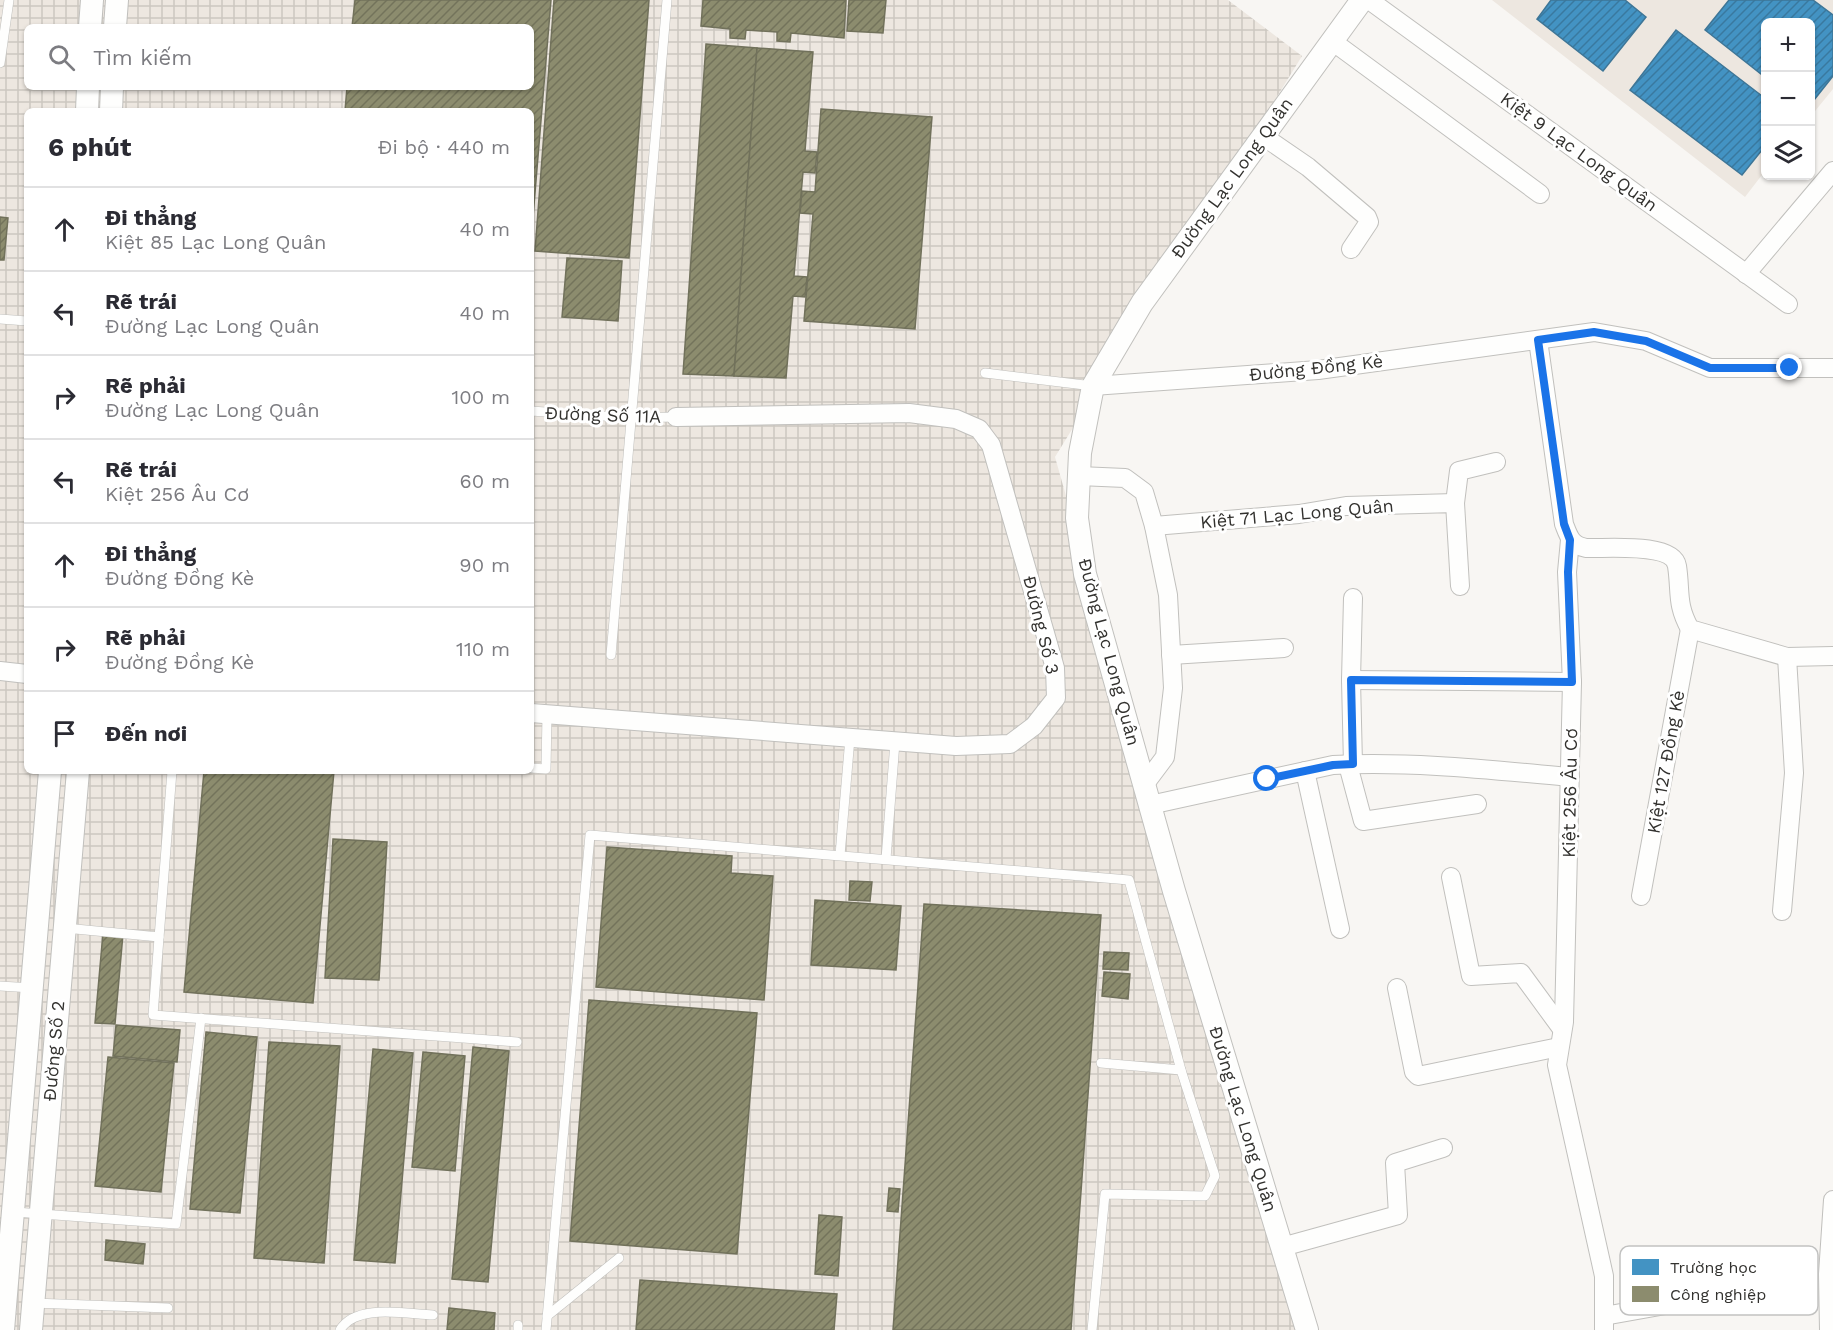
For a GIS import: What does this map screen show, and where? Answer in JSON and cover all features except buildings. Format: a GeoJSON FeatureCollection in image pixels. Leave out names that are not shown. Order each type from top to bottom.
{"type":"FeatureCollection","features":[{"type":"Feature","properties":{"kind":"street"},"geometry":{"type":"LineString","coordinates":[[90,24],[92,0]]}},
{"type":"Feature","properties":{"kind":"street"},"geometry":{"type":"LineString","coordinates":[[115,24],[117,0]]}},
{"type":"Feature","properties":{"kind":"street","name":"Đường Lạc Long Quân"},"geometry":{"type":"LineString","coordinates":[[1307,1330],[1147,795],[1085,574],[1077,518],[1080,453],[1093,386],[1142,303],[1362,0]]}},
{"type":"Feature","properties":{"kind":"street","name":"Kiệt 9 Lạc Long Quân"},"geometry":{"type":"LineString","coordinates":[[1369,0],[1788,304]]}},
{"type":"Feature","properties":{"kind":"street"},"geometry":{"type":"LineString","coordinates":[[1332,41],[1540,194]]}},
{"type":"Feature","properties":{"kind":"street"},"geometry":{"type":"LineString","coordinates":[[87,108],[88,90]]}},
{"type":"Feature","properties":{"kind":"street"},"geometry":{"type":"LineString","coordinates":[[111,108],[112,90]]}},
{"type":"Feature","properties":{"kind":"street"},"geometry":{"type":"LineString","coordinates":[[1263,136],[1308,167],[1367,217],[1369,222],[1351,249]]}},
{"type":"Feature","properties":{"kind":"street"},"geometry":{"type":"LineString","coordinates":[[1746,274],[1833,171]]}},
{"type":"Feature","properties":{"kind":"street","name":"Đường Đồng Kè"},"geometry":{"type":"LineString","coordinates":[[1093,386],[1318,370],[1594,332],[1646,341],[1710,368],[1833,368]]}},
{"type":"Feature","properties":{"kind":"street"},"geometry":{"type":"LineString","coordinates":[[1538,340],[1564,524],[1570,540],[1576,546],[1586,548],[1644,549],[1661,551],[1670,555],[1677,562],[1680,612],[1690,629],[1786,657],[1833,656]]}},
{"type":"Feature","properties":{"kind":"street","name":"Đường Số 3"},"geometry":{"type":"LineString","coordinates":[[539,714],[956,746],[1010,744],[1034,726],[1056,698],[1055,668],[991,445],[979,429],[956,418],[909,413],[676,417]]}},
{"type":"Feature","properties":{"kind":"street"},"geometry":{"type":"LineString","coordinates":[[1460,586],[1448,503],[1459,471],[1496,462]]}},
{"type":"Feature","properties":{"kind":"street"},"geometry":{"type":"LineString","coordinates":[[1079,476],[1125,478],[1144,492],[1154,526],[1168,595],[1173,688],[1165,757],[1147,795]]}},
{"type":"Feature","properties":{"kind":"street","name":"Kiệt 71 Lạc Long Quân"},"geometry":{"type":"LineString","coordinates":[[1154,526],[1299,514],[1346,506],[1448,503]]}},
{"type":"Feature","properties":{"kind":"street","name":"Kiệt 256 Âu Cơ"},"geometry":{"type":"LineString","coordinates":[[1570,540],[1568,572],[1572,682],[1570,777],[1561,1038],[1557,1065],[1604,1276],[1604,1323],[1635,1315]]}},
{"type":"Feature","properties":{"kind":"street"},"geometry":{"type":"LineString","coordinates":[[1353,598],[1350,764],[1363,822],[1477,804]]}},
{"type":"Feature","properties":{"kind":"street","name":"Kiệt 127 Đồng Kè"},"geometry":{"type":"LineString","coordinates":[[1641,896],[1690,629]]}},
{"type":"Feature","properties":{"kind":"street"},"geometry":{"type":"LineString","coordinates":[[1171,655],[1284,648]]}},
{"type":"Feature","properties":{"kind":"street"},"geometry":{"type":"LineString","coordinates":[[1782,911],[1794,773],[1786,657]]}},
{"type":"Feature","properties":{"kind":"street"},"geometry":{"type":"LineString","coordinates":[[0,672],[24,674]]}},
{"type":"Feature","properties":{"kind":"street"},"geometry":{"type":"LineString","coordinates":[[1351,680],[1572,682]]}},
{"type":"Feature","properties":{"kind":"street"},"geometry":{"type":"LineString","coordinates":[[1147,795],[1350,764],[1570,777]]}},
{"type":"Feature","properties":{"kind":"street"},"geometry":{"type":"LineString","coordinates":[[1305,771],[1340,929]]}},
{"type":"Feature","properties":{"kind":"street","name":"Đường Số 2"},"geometry":{"type":"LineString","coordinates":[[3,1330],[50,774]]}},
{"type":"Feature","properties":{"kind":"street","name":"Đường Số 2"},"geometry":{"type":"LineString","coordinates":[[31,1330],[78,774]]}},
{"type":"Feature","properties":{"kind":"street"},"geometry":{"type":"LineString","coordinates":[[1397,988],[1414,1072],[1418,1076],[1561,1038],[1521,974],[1471,976],[1451,877]]}},
{"type":"Feature","properties":{"kind":"street"},"geometry":{"type":"LineString","coordinates":[[1282,1247],[1398,1215],[1395,1163],[1443,1148]]}},
{"type":"Feature","properties":{"kind":"street"},"geometry":{"type":"LineString","coordinates":[[1830,1330],[1828,1274],[1833,1200]]}},
{"type":"Feature","properties":{"kind":"lane"},"geometry":{"type":"LineString","coordinates":[[0,63],[9,0]]}},
{"type":"Feature","properties":{"kind":"lane"},"geometry":{"type":"LineString","coordinates":[[611,655],[667,0]]}},
{"type":"Feature","properties":{"kind":"lane"},"geometry":{"type":"LineString","coordinates":[[0,319],[24,321]]}},
{"type":"Feature","properties":{"kind":"lane"},"geometry":{"type":"LineString","coordinates":[[985,373],[1093,386]]}},
{"type":"Feature","properties":{"kind":"lane","name":"Đường Số 11A"},"geometry":{"type":"LineString","coordinates":[[534,411],[631,418],[676,417]]}},
{"type":"Feature","properties":{"kind":"lane"},"geometry":{"type":"LineString","coordinates":[[534,768],[546,769],[539,714]]}},
{"type":"Feature","properties":{"kind":"lane"},"geometry":{"type":"LineString","coordinates":[[840,855],[850,738]]}},
{"type":"Feature","properties":{"kind":"lane"},"geometry":{"type":"LineString","coordinates":[[886,859],[895,742]]}},
{"type":"Feature","properties":{"kind":"lane"},"geometry":{"type":"LineString","coordinates":[[172,774],[153,1015],[517,1042]]}},
{"type":"Feature","properties":{"kind":"lane"},"geometry":{"type":"LineString","coordinates":[[546,1330],[590,835],[1129,880],[1181,1070],[1215,1176],[1205,1196],[1105,1194],[1092,1330]]}},
{"type":"Feature","properties":{"kind":"lane"},"geometry":{"type":"LineString","coordinates":[[65,928],[159,938]]}},
{"type":"Feature","properties":{"kind":"lane"},"geometry":{"type":"LineString","coordinates":[[0,986],[32,988]]}},
{"type":"Feature","properties":{"kind":"lane"},"geometry":{"type":"LineString","coordinates":[[12,1212],[176,1224],[201,1018]]}},
{"type":"Feature","properties":{"kind":"lane"},"geometry":{"type":"LineString","coordinates":[[1101,1063],[1181,1070]]}},
{"type":"Feature","properties":{"kind":"lane"},"geometry":{"type":"LineString","coordinates":[[547,1316],[619,1258]]}},
{"type":"Feature","properties":{"kind":"lane"},"geometry":{"type":"LineString","coordinates":[[33,1303],[168,1308]]}},
{"type":"Feature","properties":{"kind":"lane"},"geometry":{"type":"LineString","coordinates":[[340,1330],[345,1323],[361,1313],[433,1315]]}},
{"type":"Feature","properties":{"kind":"shaded area"},"geometry":{"type":"Polygon","coordinates":[[[0,0],[1228,0],[1302,56],[1055,457],[1302,1330],[0,1330],[0,0]]]}},
{"type":"Feature","properties":{"kind":"shaded area"},"geometry":{"type":"Polygon","coordinates":[[[1492,0],[1833,0],[1833,89],[1815,111],[1815,18],[1761,18],[1761,176],[1745,197],[1492,0]]]}},
{"type":"Feature","properties":{"kind":"route"},"geometry":{"type":"LineString","coordinates":[[1267,779],[1333,765],[1353,764],[1351,680],[1572,682],[1568,572],[1570,540],[1564,524],[1538,340],[1594,332],[1646,341],[1710,368],[1790,368]]}}]}
